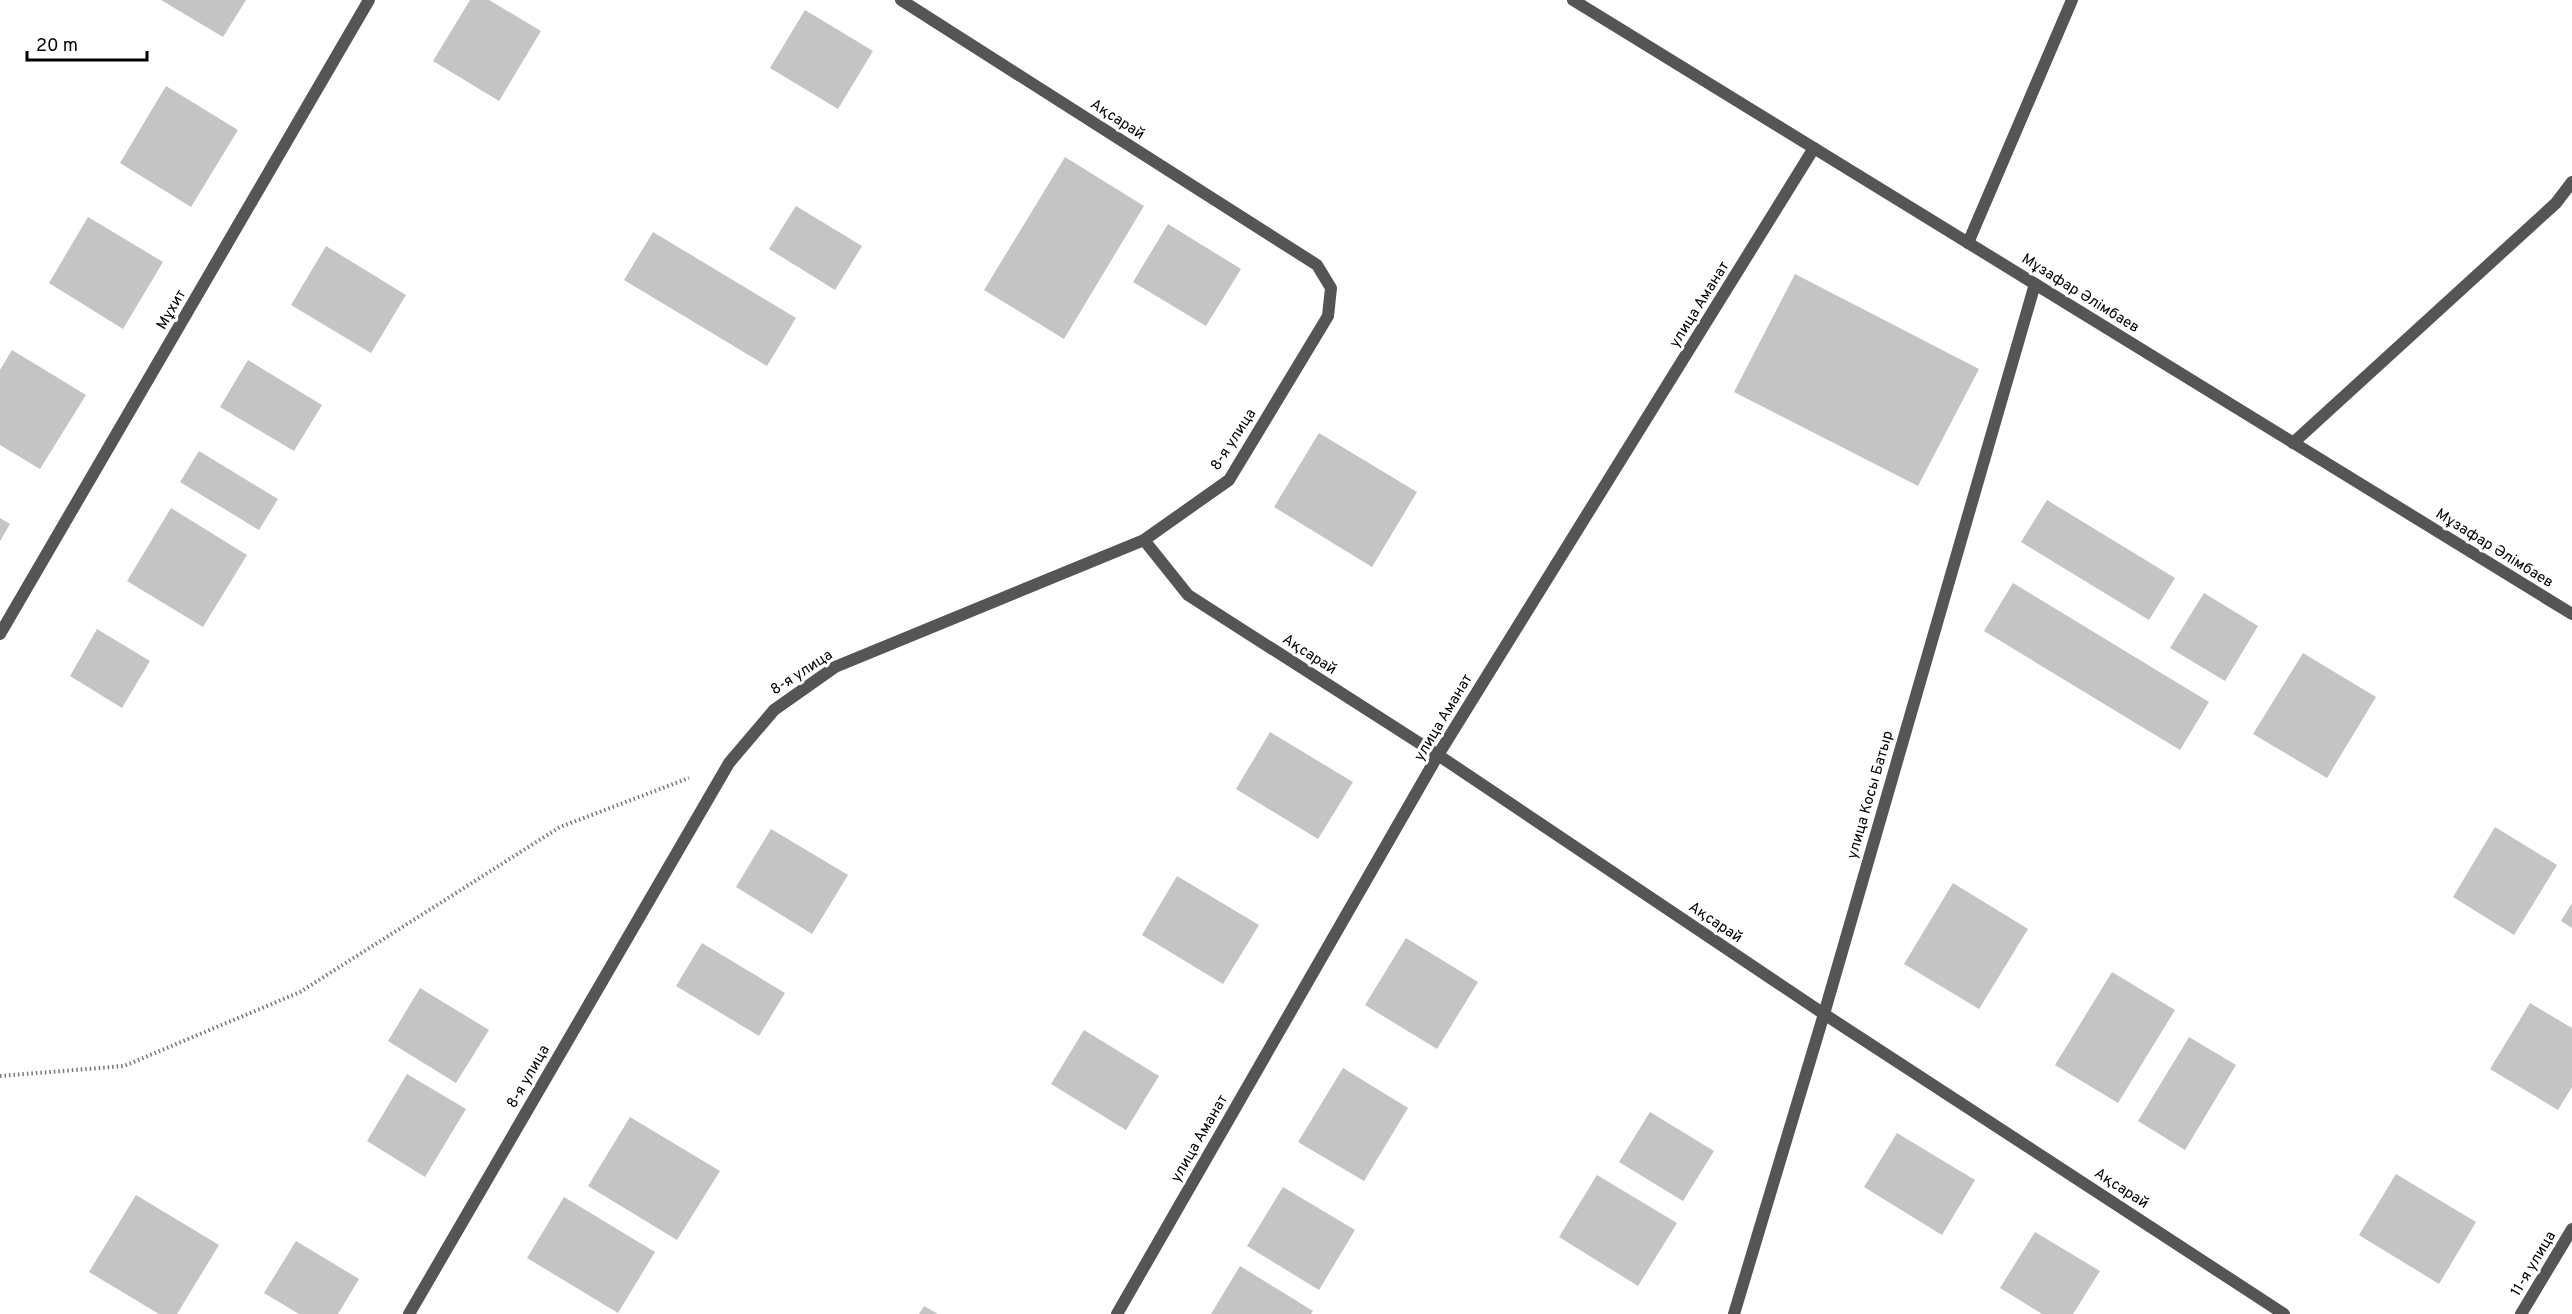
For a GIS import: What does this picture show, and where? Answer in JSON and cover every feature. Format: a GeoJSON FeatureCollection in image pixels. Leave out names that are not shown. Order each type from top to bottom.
{"type":"FeatureCollection","features":[{"type":"Feature","properties":{"kind":"street","name":"Мұхит"},"geometry":{"type":"LineString","coordinates":[[0,634],[369,0]]}},
{"type":"Feature","properties":{"kind":"street","name":"Ақсарай"},"geometry":{"type":"LineString","coordinates":[[901,0],[1317,265]]}},
{"type":"Feature","properties":{"kind":"street","name":"Мұзафар Әлімбаев"},"geometry":{"type":"LineString","coordinates":[[1573,0],[2572,614]]}},
{"type":"Feature","properties":{"kind":"street"},"geometry":{"type":"LineString","coordinates":[[1968,243],[2072,0]]}},
{"type":"Feature","properties":{"kind":"street","name":"улица Аманат"},"geometry":{"type":"LineString","coordinates":[[1117,1314],[1438,755],[1814,148]]}},
{"type":"Feature","properties":{"kind":"street"},"geometry":{"type":"LineString","coordinates":[[2293,443],[2556,202],[2572,182]]}},
{"type":"Feature","properties":{"kind":"street","name":"8-я улица"},"geometry":{"type":"LineString","coordinates":[[409,1314],[729,763],[774,710],[836,667],[1144,540],[1229,480],[1328,316],[1331,288],[1317,265]]}},
{"type":"Feature","properties":{"kind":"street","name":"улица Косы Батыр"},"geometry":{"type":"LineString","coordinates":[[1734,1314],[1824,1014],[2035,284]]}},
{"type":"Feature","properties":{"kind":"street","name":"Ақсарай"},"geometry":{"type":"LineString","coordinates":[[1144,540],[1188,595],[1438,755],[1824,1014],[2284,1314]]}},
{"type":"Feature","properties":{"kind":"street","name":"11-я улица"},"geometry":{"type":"LineString","coordinates":[[2521,1314],[2572,1229]]}},
{"type":"Feature","properties":{"kind":"path"},"geometry":{"type":"LineString","coordinates":[[0,1077],[124,1066],[300,992],[560,827],[729,763]]}},
{"type":"Feature","properties":{"kind":"building"},"geometry":{"type":"Polygon","coordinates":[[[161,0],[246,0],[223,37],[161,0]]]}},
{"type":"Feature","properties":{"kind":"building"},"geometry":{"type":"Polygon","coordinates":[[[470,0],[489,0],[541,31],[499,101],[433,61],[470,0]]]}},
{"type":"Feature","properties":{"kind":"building"},"geometry":{"type":"Polygon","coordinates":[[[805,10],[873,51],[838,109],[770,68],[805,10]]]}},
{"type":"Feature","properties":{"kind":"building"},"geometry":{"type":"Polygon","coordinates":[[[166,86],[238,130],[191,207],[120,163],[166,86]]]}},
{"type":"Feature","properties":{"kind":"building"},"geometry":{"type":"Polygon","coordinates":[[[1065,157],[1144,206],[1064,339],[984,290],[1065,157]]]}},
{"type":"Feature","properties":{"kind":"building"},"geometry":{"type":"Polygon","coordinates":[[[796,206],[862,246],[835,290],[769,249],[796,206]]]}},
{"type":"Feature","properties":{"kind":"building"},"geometry":{"type":"Polygon","coordinates":[[[88,217],[163,262],[123,329],[49,283],[88,217]]]}},
{"type":"Feature","properties":{"kind":"building"},"geometry":{"type":"Polygon","coordinates":[[[1168,224],[1241,269],[1206,326],[1133,282],[1168,224]]]}},
{"type":"Feature","properties":{"kind":"building"},"geometry":{"type":"Polygon","coordinates":[[[653,232],[796,318],[767,366],[624,280],[653,232]]]}},
{"type":"Feature","properties":{"kind":"building"},"geometry":{"type":"Polygon","coordinates":[[[326,246],[406,295],[371,353],[291,305],[326,246]]]}},
{"type":"Feature","properties":{"kind":"building"},"geometry":{"type":"Polygon","coordinates":[[[1795,274],[1979,369],[1918,486],[1734,392],[1795,274]]]}},
{"type":"Feature","properties":{"kind":"building"},"geometry":{"type":"Polygon","coordinates":[[[12,350],[86,395],[40,469],[0,445],[0,370],[12,350]]]}},
{"type":"Feature","properties":{"kind":"building"},"geometry":{"type":"Polygon","coordinates":[[[248,360],[322,405],[294,451],[220,407],[248,360]]]}},
{"type":"Feature","properties":{"kind":"building"},"geometry":{"type":"Polygon","coordinates":[[[1319,433],[1417,492],[1372,567],[1274,507],[1319,433]]]}},
{"type":"Feature","properties":{"kind":"building"},"geometry":{"type":"Polygon","coordinates":[[[199,451],[278,499],[259,530],[180,482],[199,451]]]}},
{"type":"Feature","properties":{"kind":"building"},"geometry":{"type":"Polygon","coordinates":[[[2047,500],[2175,578],[2149,620],[2021,542],[2047,500]]]}},
{"type":"Feature","properties":{"kind":"building"},"geometry":{"type":"Polygon","coordinates":[[[171,508],[247,555],[203,627],[127,581],[171,508]]]}},
{"type":"Feature","properties":{"kind":"building"},"geometry":{"type":"Polygon","coordinates":[[[0,518],[10,524],[0,541],[0,518]]]}},
{"type":"Feature","properties":{"kind":"building"},"geometry":{"type":"Polygon","coordinates":[[[2013,583],[2209,702],[2180,750],[1984,631],[2013,583]]]}},
{"type":"Feature","properties":{"kind":"building"},"geometry":{"type":"Polygon","coordinates":[[[2204,593],[2258,626],[2225,681],[2170,648],[2204,593]]]}},
{"type":"Feature","properties":{"kind":"building"},"geometry":{"type":"Polygon","coordinates":[[[97,629],[150,661],[122,708],[70,676],[97,629]]]}},
{"type":"Feature","properties":{"kind":"building"},"geometry":{"type":"Polygon","coordinates":[[[2303,653],[2376,697],[2327,778],[2253,734],[2303,653]]]}},
{"type":"Feature","properties":{"kind":"building"},"geometry":{"type":"Polygon","coordinates":[[[1270,732],[1353,782],[1318,839],[1236,789],[1270,732]]]}},
{"type":"Feature","properties":{"kind":"building"},"geometry":{"type":"Polygon","coordinates":[[[2495,827],[2557,865],[2514,935],[2453,897],[2495,827]]]}},
{"type":"Feature","properties":{"kind":"building"},"geometry":{"type":"Polygon","coordinates":[[[771,829],[848,875],[812,934],[736,887],[771,829]]]}},
{"type":"Feature","properties":{"kind":"building"},"geometry":{"type":"Polygon","coordinates":[[[1177,876],[1259,925],[1223,984],[1142,935],[1177,876]]]}},
{"type":"Feature","properties":{"kind":"building"},"geometry":{"type":"Polygon","coordinates":[[[1953,883],[2028,929],[1979,1009],[1904,964],[1953,883]]]}},
{"type":"Feature","properties":{"kind":"building"},"geometry":{"type":"Polygon","coordinates":[[[2572,903],[2572,928],[2561,921],[2572,903]]]}},
{"type":"Feature","properties":{"kind":"building"},"geometry":{"type":"Polygon","coordinates":[[[1406,938],[1478,982],[1437,1049],[1365,1005],[1406,938]]]}},
{"type":"Feature","properties":{"kind":"building"},"geometry":{"type":"Polygon","coordinates":[[[702,943],[785,993],[759,1036],[676,986],[702,943]]]}},
{"type":"Feature","properties":{"kind":"building"},"geometry":{"type":"Polygon","coordinates":[[[2112,972],[2175,1010],[2118,1103],[2055,1065],[2112,972]]]}},
{"type":"Feature","properties":{"kind":"building"},"geometry":{"type":"Polygon","coordinates":[[[420,988],[489,1030],[456,1083],[388,1041],[420,988]]]}},
{"type":"Feature","properties":{"kind":"building"},"geometry":{"type":"Polygon","coordinates":[[[2530,1003],[2572,1028],[2572,1087],[2558,1110],[2490,1069],[2530,1003]]]}},
{"type":"Feature","properties":{"kind":"building"},"geometry":{"type":"Polygon","coordinates":[[[1084,1030],[1159,1076],[1126,1130],[1051,1084],[1084,1030]]]}},
{"type":"Feature","properties":{"kind":"building"},"geometry":{"type":"Polygon","coordinates":[[[2189,1037],[2236,1065],[2185,1150],[2138,1121],[2189,1037]]]}},
{"type":"Feature","properties":{"kind":"building"},"geometry":{"type":"Polygon","coordinates":[[[1343,1068],[1408,1108],[1364,1181],[1298,1142],[1343,1068]]]}},
{"type":"Feature","properties":{"kind":"building"},"geometry":{"type":"Polygon","coordinates":[[[407,1074],[466,1109],[425,1177],[367,1141],[407,1074]]]}},
{"type":"Feature","properties":{"kind":"building"},"geometry":{"type":"Polygon","coordinates":[[[1650,1112],[1714,1151],[1683,1201],[1619,1162],[1650,1112]]]}},
{"type":"Feature","properties":{"kind":"building"},"geometry":{"type":"Polygon","coordinates":[[[630,1117],[720,1171],[677,1240],[588,1186],[630,1117]]]}},
{"type":"Feature","properties":{"kind":"building"},"geometry":{"type":"Polygon","coordinates":[[[1897,1133],[1975,1180],[1942,1235],[1864,1187],[1897,1133]]]}},
{"type":"Feature","properties":{"kind":"building"},"geometry":{"type":"Polygon","coordinates":[[[2396,1174],[2476,1222],[2439,1284],[2359,1235],[2396,1174]]]}},
{"type":"Feature","properties":{"kind":"building"},"geometry":{"type":"Polygon","coordinates":[[[1597,1175],[1677,1223],[1638,1286],[1559,1237],[1597,1175]]]}},
{"type":"Feature","properties":{"kind":"building"},"geometry":{"type":"Polygon","coordinates":[[[1283,1187],[1355,1230],[1319,1290],[1247,1246],[1283,1187]]]}},
{"type":"Feature","properties":{"kind":"building"},"geometry":{"type":"Polygon","coordinates":[[[136,1195],[219,1245],[177,1314],[159,1314],[89,1272],[136,1195]]]}},
{"type":"Feature","properties":{"kind":"building"},"geometry":{"type":"Polygon","coordinates":[[[564,1197],[655,1252],[618,1313],[527,1258],[564,1197]]]}},
{"type":"Feature","properties":{"kind":"building"},"geometry":{"type":"Polygon","coordinates":[[[2035,1232],[2100,1271],[2073,1314],[2042,1314],[2000,1288],[2035,1232]]]}},
{"type":"Feature","properties":{"kind":"building"},"geometry":{"type":"Polygon","coordinates":[[[296,1241],[359,1279],[338,1314],[299,1314],[264,1293],[296,1241]]]}},
{"type":"Feature","properties":{"kind":"building"},"geometry":{"type":"Polygon","coordinates":[[[1240,1266],[1313,1311],[1311,1314],[1211,1314],[1240,1266]]]}},
{"type":"Feature","properties":{"kind":"building"},"geometry":{"type":"Polygon","coordinates":[[[924,1306],[938,1314],[919,1314],[924,1306]]]}}]}
